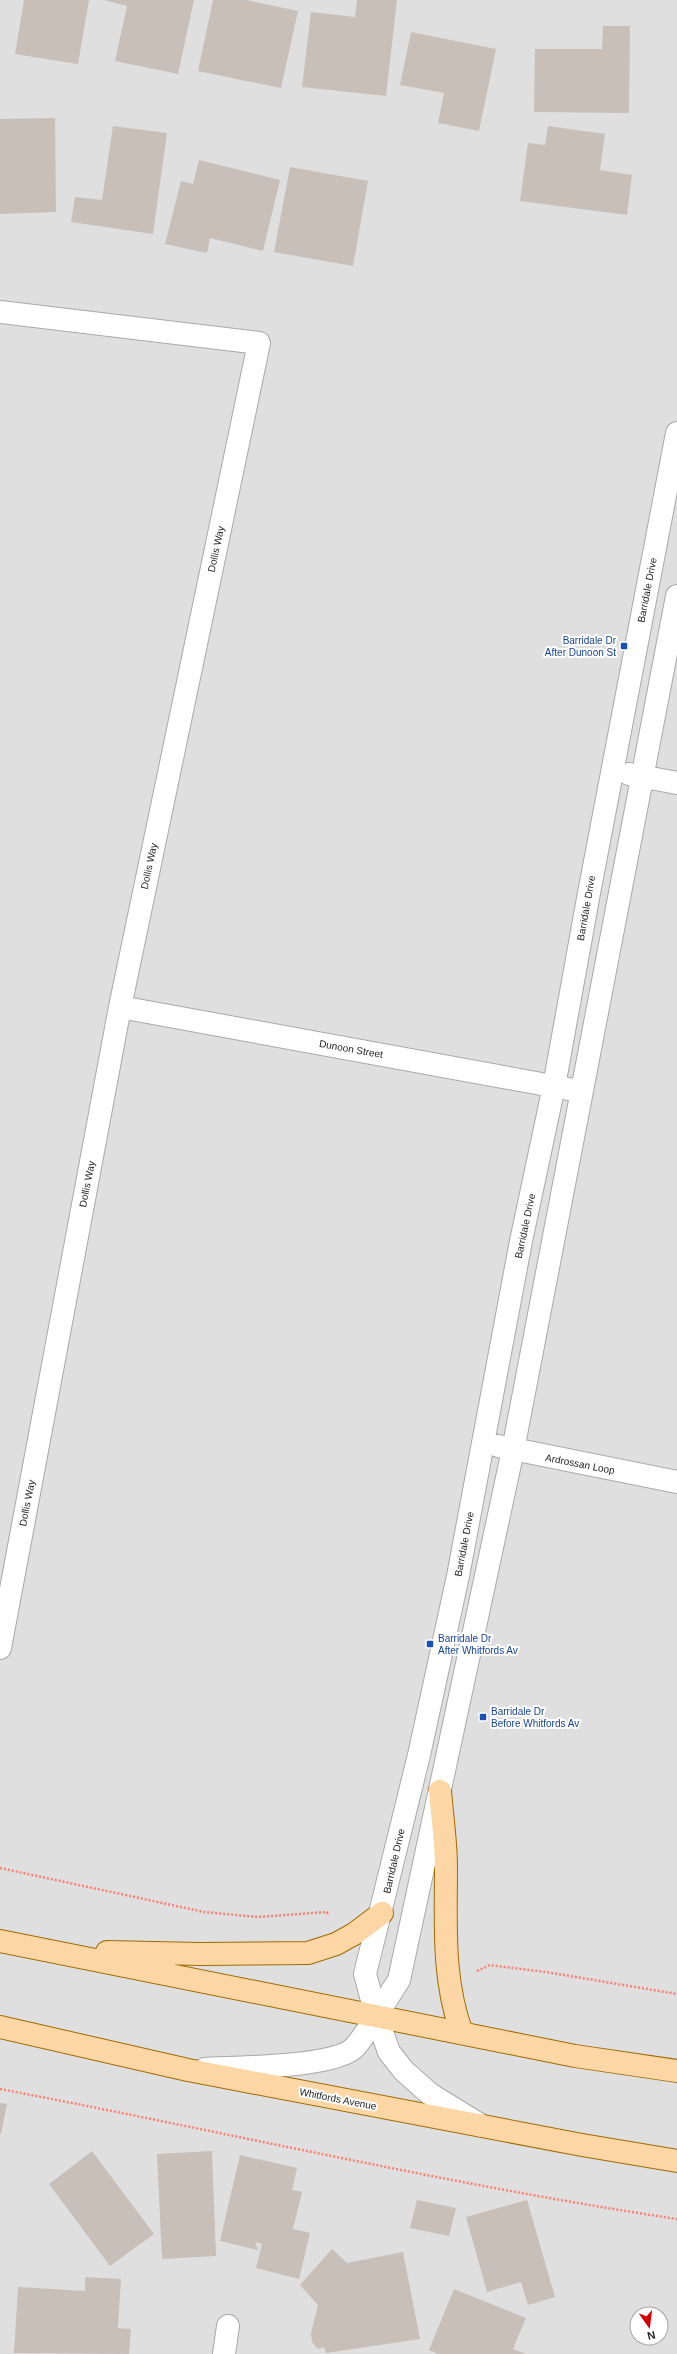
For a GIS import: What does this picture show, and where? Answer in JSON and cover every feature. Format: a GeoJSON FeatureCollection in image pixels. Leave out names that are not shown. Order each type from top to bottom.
{"type":"FeatureCollection","features":[{"type":"Feature","properties":{"kind":"main road"},"geometry":{"type":"LineString","coordinates":[[440,1791],[446,1866],[444,1912],[448,1963],[453,2003],[462,2032]]}},
{"type":"Feature","properties":{"kind":"main road"},"geometry":{"type":"LineString","coordinates":[[42,1950],[200,1954],[308,1953],[336,1944],[354,1934],[382,1912]]}},
{"type":"Feature","properties":{"kind":"main road"},"geometry":{"type":"LineString","coordinates":[[0,1941],[376,2014],[575,2056],[677,2070]]}},
{"type":"Feature","properties":{"kind":"main road","name":"Whitfords Avenue"},"geometry":{"type":"LineString","coordinates":[[0,2027],[188,2070],[482,2126],[677,2161]]}},
{"type":"Feature","properties":{"kind":"street","name":"Dollis Way"},"geometry":{"type":"LineString","coordinates":[[0,312],[259,343],[120,1007],[0,1648]]}},
{"type":"Feature","properties":{"kind":"street","name":"Barridale Drive"},"geometry":{"type":"LineString","coordinates":[[482,2126],[430,2094],[404,2071],[390,2052],[376,2014],[365,1974],[382,1912],[443,1644],[484,1443],[522,1241],[554,1086],[677,433]]}},
{"type":"Feature","properties":{"kind":"street"},"geometry":{"type":"LineString","coordinates":[[188,2070],[306,2063],[338,2056],[354,2047],[399,1980],[513,1450],[677,596]]}},
{"type":"Feature","properties":{"kind":"street"},"geometry":{"type":"LineString","coordinates":[[613,771],[677,783]]}},
{"type":"Feature","properties":{"kind":"street","name":"Dunoon Street"},"geometry":{"type":"LineString","coordinates":[[120,1007],[583,1091]]}},
{"type":"Feature","properties":{"kind":"street","name":"Ardrossan Loop"},"geometry":{"type":"LineString","coordinates":[[484,1443],[677,1482]]}},
{"type":"Feature","properties":{"kind":"street"},"geometry":{"type":"LineString","coordinates":[[224,2354],[228,2326]]}},
{"type":"Feature","properties":{"kind":"path"},"geometry":{"type":"LineString","coordinates":[[0,2089],[466,2182],[600,2207],[677,2219]]}},
{"type":"Feature","properties":{"kind":"shaded area"},"geometry":{"type":"Polygon","coordinates":[[[0,0],[677,0],[677,2354],[0,2354],[0,0]]]}},
{"type":"Feature","properties":{"kind":"building"},"geometry":{"type":"Polygon","coordinates":[[[24,0],[89,0],[78,64],[15,54],[24,0]]]}},
{"type":"Feature","properties":{"kind":"building"},"geometry":{"type":"Polygon","coordinates":[[[104,0],[194,0],[178,74],[115,61],[127,6],[104,0]]]}},
{"type":"Feature","properties":{"kind":"building"},"geometry":{"type":"Polygon","coordinates":[[[213,0],[246,0],[298,11],[281,88],[198,71],[213,0]]]}},
{"type":"Feature","properties":{"kind":"building"},"geometry":{"type":"Polygon","coordinates":[[[357,0],[397,0],[386,96],[302,87],[311,12],[355,17],[357,0]]]}},
{"type":"Feature","properties":{"kind":"building"},"geometry":{"type":"Polygon","coordinates":[[[603,26],[630,26],[629,113],[534,112],[535,49],[602,49],[603,26]]]}},
{"type":"Feature","properties":{"kind":"building"},"geometry":{"type":"Polygon","coordinates":[[[411,32],[496,49],[479,131],[438,123],[444,93],[400,85],[411,32]]]}},
{"type":"Feature","properties":{"kind":"building"},"geometry":{"type":"Polygon","coordinates":[[[55,118],[56,212],[0,214],[0,119],[55,118]]]}},
{"type":"Feature","properties":{"kind":"building"},"geometry":{"type":"Polygon","coordinates":[[[113,126],[167,133],[153,234],[71,222],[75,197],[102,200],[113,126]]]}},
{"type":"Feature","properties":{"kind":"building"},"geometry":{"type":"Polygon","coordinates":[[[548,126],[605,134],[600,170],[632,175],[627,215],[520,201],[528,143],[545,145],[548,126]]]}},
{"type":"Feature","properties":{"kind":"building"},"geometry":{"type":"Polygon","coordinates":[[[199,160],[280,180],[263,251],[210,238],[207,253],[165,244],[181,181],[193,184],[199,160]]]}},
{"type":"Feature","properties":{"kind":"building"},"geometry":{"type":"Polygon","coordinates":[[[290,167],[368,181],[353,266],[274,252],[290,167]]]}},
{"type":"Feature","properties":{"kind":"building"},"geometry":{"type":"Polygon","coordinates":[[[0,2103],[7,2104],[1,2134],[0,2134],[0,2103]]]}},
{"type":"Feature","properties":{"kind":"building"},"geometry":{"type":"Polygon","coordinates":[[[92,2151],[154,2234],[110,2266],[49,2184],[92,2151]]]}},
{"type":"Feature","properties":{"kind":"building"},"geometry":{"type":"Polygon","coordinates":[[[212,2151],[216,2256],[162,2259],[157,2154],[212,2151]]]}},
{"type":"Feature","properties":{"kind":"building"},"geometry":{"type":"Polygon","coordinates":[[[240,2155],[297,2168],[292,2190],[302,2192],[293,2229],[310,2233],[299,2279],[256,2268],[262,2244],[255,2242],[258,2250],[220,2241],[240,2155]]]}},
{"type":"Feature","properties":{"kind":"building"},"geometry":{"type":"Polygon","coordinates":[[[417,2200],[456,2208],[449,2236],[410,2228],[417,2200]]]}},
{"type":"Feature","properties":{"kind":"building"},"geometry":{"type":"Polygon","coordinates":[[[527,2200],[555,2297],[528,2305],[521,2282],[487,2292],[466,2217],[527,2200]]]}},
{"type":"Feature","properties":{"kind":"building"},"geometry":{"type":"Polygon","coordinates":[[[332,2249],[347,2263],[403,2252],[420,2339],[326,2353],[324,2347],[318,2349],[312,2342],[311,2333],[318,2305],[300,2285],[332,2249]]]}},
{"type":"Feature","properties":{"kind":"building"},"geometry":{"type":"Polygon","coordinates":[[[85,2277],[121,2279],[118,2328],[131,2329],[129,2354],[14,2353],[18,2287],[85,2291],[85,2277]]]}},
{"type":"Feature","properties":{"kind":"building"},"geometry":{"type":"Polygon","coordinates":[[[454,2289],[526,2318],[513,2349],[526,2354],[438,2354],[429,2350],[454,2289]]]}},
{"type":"Feature","properties":{"kind":"place","name":"Barridale Dr After Dunoon St"},"geometry":{"type":"Point","coordinates":[624,646]}},
{"type":"Feature","properties":{"kind":"place","name":"Barridale Dr After Whitfords Av"},"geometry":{"type":"Point","coordinates":[430,1644]}},
{"type":"Feature","properties":{"kind":"place","name":"Barridale Dr Before Whitfords Av"},"geometry":{"type":"Point","coordinates":[483,1717]}}]}
